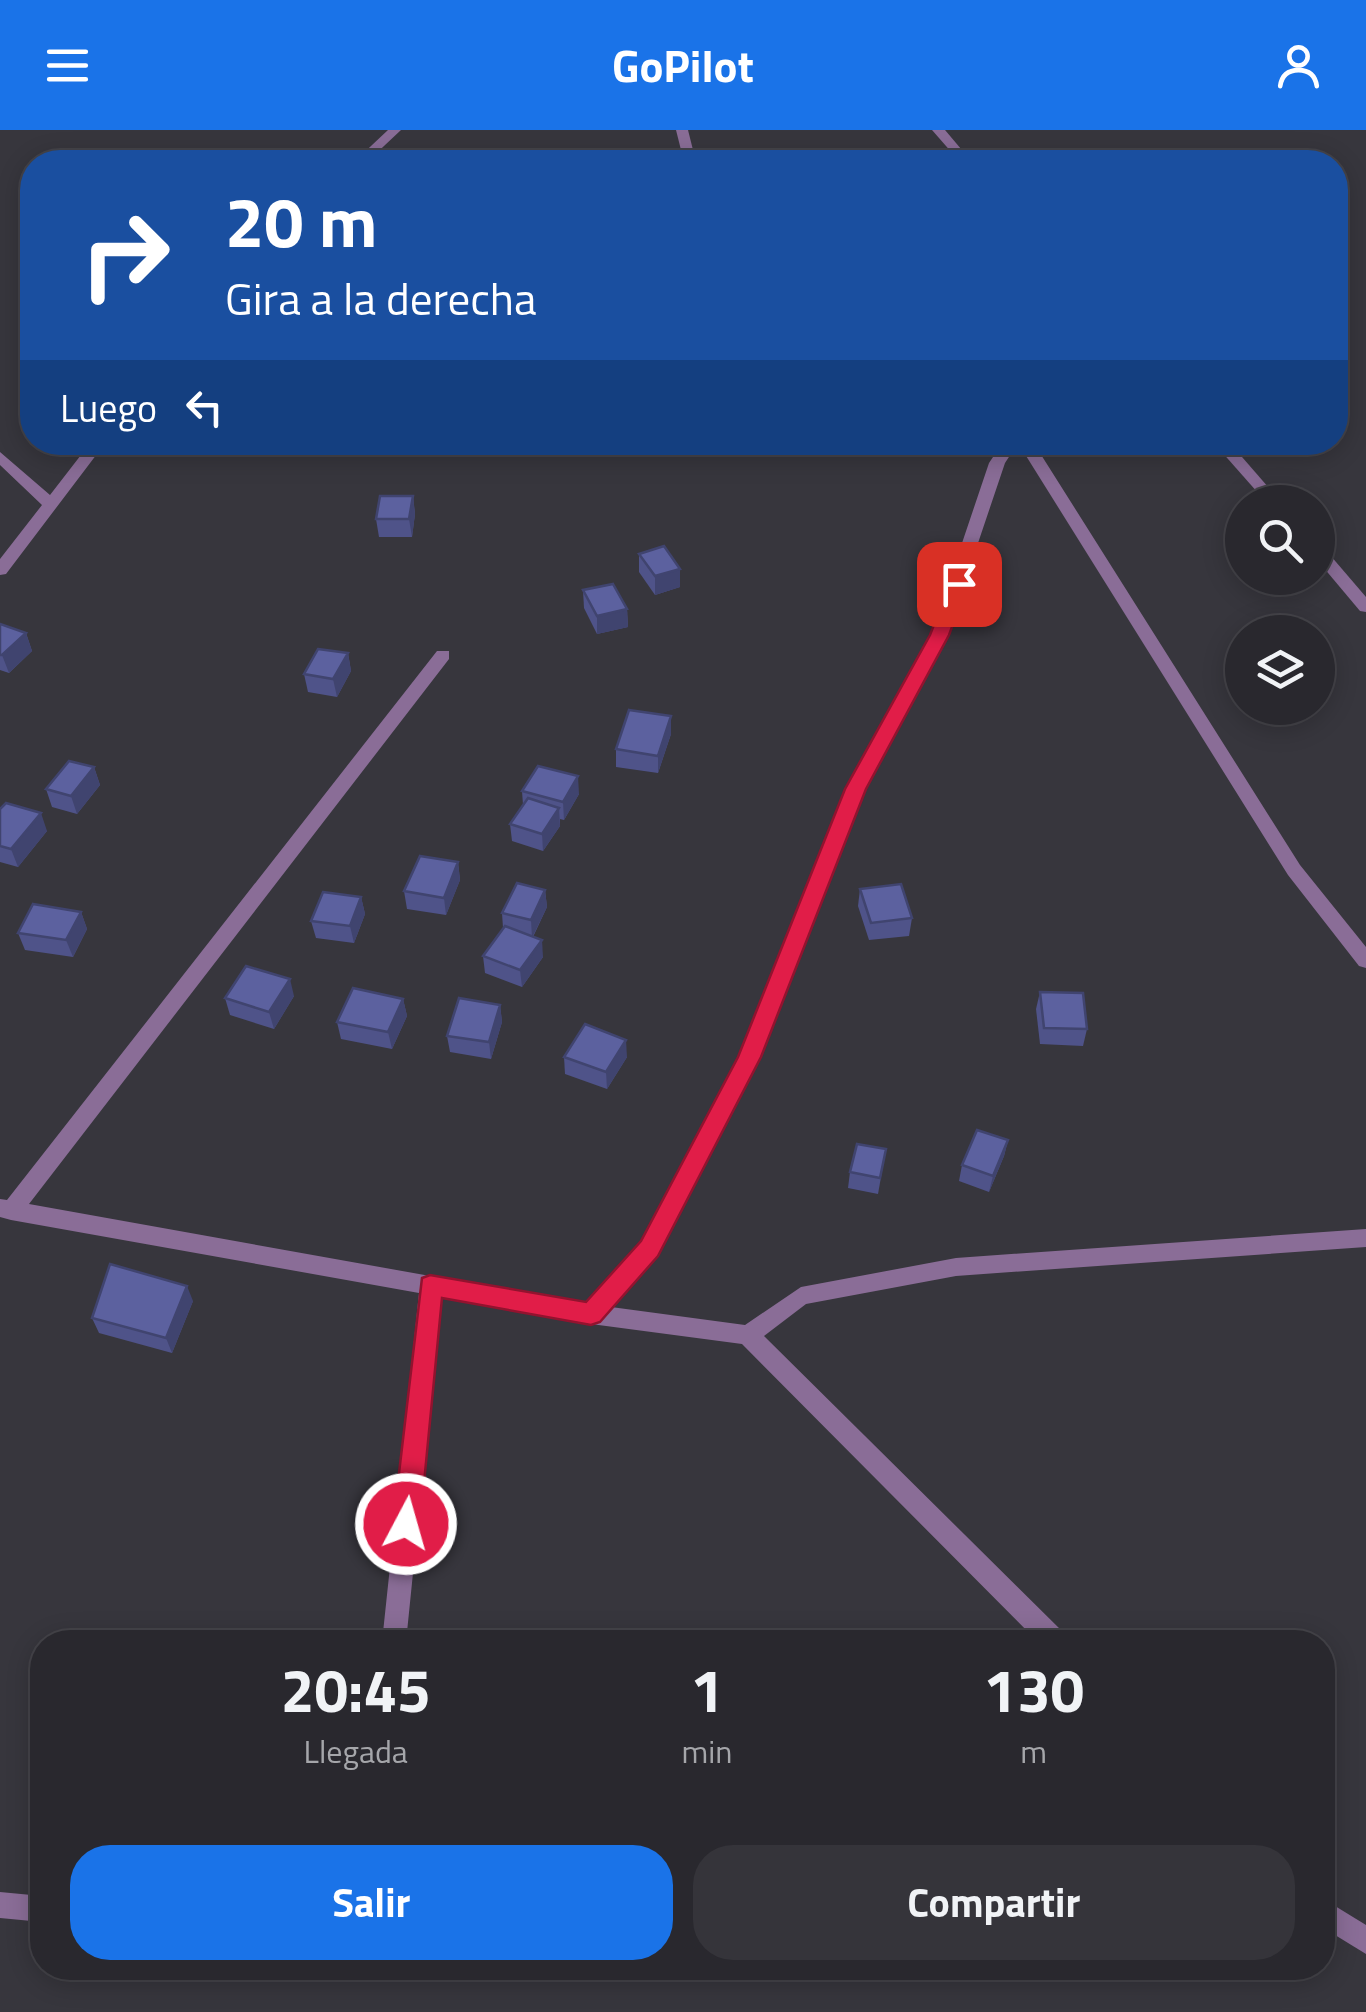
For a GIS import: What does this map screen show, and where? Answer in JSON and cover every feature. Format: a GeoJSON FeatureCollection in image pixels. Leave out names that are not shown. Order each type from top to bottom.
{"type":"FeatureCollection","features":[{"type":"Feature","properties":{"kind":"street"},"geometry":{"type":"LineString","coordinates":[[373,150],[395,130]]}},
{"type":"Feature","properties":{"kind":"street"},"geometry":{"type":"LineString","coordinates":[[938,130],[956,150]]}},
{"type":"Feature","properties":{"kind":"street"},"geometry":{"type":"LineString","coordinates":[[0,570],[89,455]]}},
{"type":"Feature","properties":{"kind":"street"},"geometry":{"type":"LineString","coordinates":[[591,1314],[650,1249],[749,1057],[856,789],[939,635],[1003,455]]}},
{"type":"Feature","properties":{"kind":"street"},"geometry":{"type":"LineString","coordinates":[[1034,455],[1294,870],[1366,960]]}},
{"type":"Feature","properties":{"kind":"street"},"geometry":{"type":"LineString","coordinates":[[1232,455],[1259,485]]}},
{"type":"Feature","properties":{"kind":"street"},"geometry":{"type":"LineString","coordinates":[[0,458],[52,505]]}},
{"type":"Feature","properties":{"kind":"street"},"geometry":{"type":"LineString","coordinates":[[1335,571],[1366,607]]}},
{"type":"Feature","properties":{"kind":"street"},"geometry":{"type":"LineString","coordinates":[[443,655],[6,1210],[591,1314],[748,1336],[1043,1630]]}},
{"type":"Feature","properties":{"kind":"street"},"geometry":{"type":"LineString","coordinates":[[748,1336],[802,1296],[956,1268],[1366,1238]]}},
{"type":"Feature","properties":{"kind":"street"},"geometry":{"type":"LineString","coordinates":[[395,1630],[430,1286]]}},
{"type":"Feature","properties":{"kind":"street"},"geometry":{"type":"LineString","coordinates":[[0,1905],[30,1908]]}},
{"type":"Feature","properties":{"kind":"street"},"geometry":{"type":"LineString","coordinates":[[1335,1920],[1366,1941]]}},
{"type":"Feature","properties":{"kind":"building"},"geometry":{"type":"Polygon","coordinates":[[[380,496],[413,496],[409,519],[376,519],[380,496]]]}},
{"type":"Feature","properties":{"kind":"building"},"geometry":{"type":"Polygon","coordinates":[[[664,546],[680,569],[655,576],[639,554],[664,546]]]}},
{"type":"Feature","properties":{"kind":"building"},"geometry":{"type":"Polygon","coordinates":[[[613,584],[627,609],[597,616],[583,590],[613,584]]]}},
{"type":"Feature","properties":{"kind":"building"},"geometry":{"type":"Polygon","coordinates":[[[0,624],[26,633],[2,655],[0,655],[0,624]]]}},
{"type":"Feature","properties":{"kind":"building"},"geometry":{"type":"Polygon","coordinates":[[[318,649],[348,653],[333,679],[304,674],[318,649]]]}},
{"type":"Feature","properties":{"kind":"building"},"geometry":{"type":"Polygon","coordinates":[[[629,710],[671,716],[658,756],[616,749],[629,710]]]}},
{"type":"Feature","properties":{"kind":"building"},"geometry":{"type":"Polygon","coordinates":[[[69,761],[94,767],[71,796],[46,789],[69,761]]]}},
{"type":"Feature","properties":{"kind":"building"},"geometry":{"type":"Polygon","coordinates":[[[538,766],[578,776],[563,802],[522,791],[538,766]]]}},
{"type":"Feature","properties":{"kind":"building"},"geometry":{"type":"Polygon","coordinates":[[[528,798],[559,808],[542,834],[510,824],[528,798]]]}},
{"type":"Feature","properties":{"kind":"building"},"geometry":{"type":"Polygon","coordinates":[[[6,803],[41,813],[11,849],[0,846],[0,809],[6,803]]]}},
{"type":"Feature","properties":{"kind":"building"},"geometry":{"type":"Polygon","coordinates":[[[420,856],[458,862],[444,898],[404,891],[420,856]]]}},
{"type":"Feature","properties":{"kind":"building"},"geometry":{"type":"Polygon","coordinates":[[[517,883],[545,890],[531,920],[502,913],[517,883]]]}},
{"type":"Feature","properties":{"kind":"building"},"geometry":{"type":"Polygon","coordinates":[[[901,884],[912,918],[871,923],[860,889],[901,884]]]}},
{"type":"Feature","properties":{"kind":"building"},"geometry":{"type":"Polygon","coordinates":[[[323,892],[361,897],[350,926],[311,921],[323,892]]]}},
{"type":"Feature","properties":{"kind":"building"},"geometry":{"type":"Polygon","coordinates":[[[33,904],[81,912],[66,940],[18,933],[33,904]]]}},
{"type":"Feature","properties":{"kind":"building"},"geometry":{"type":"Polygon","coordinates":[[[505,926],[542,940],[520,970],[483,956],[505,926]]]}},
{"type":"Feature","properties":{"kind":"building"},"geometry":{"type":"Polygon","coordinates":[[[246,966],[290,979],[269,1012],[225,998],[246,966]]]}},
{"type":"Feature","properties":{"kind":"building"},"geometry":{"type":"Polygon","coordinates":[[[353,988],[403,999],[388,1032],[337,1022],[353,988]]]}},
{"type":"Feature","properties":{"kind":"building"},"geometry":{"type":"Polygon","coordinates":[[[1040,992],[1083,993],[1087,1029],[1044,1028],[1040,992]]]}},
{"type":"Feature","properties":{"kind":"building"},"geometry":{"type":"Polygon","coordinates":[[[459,998],[500,1005],[489,1042],[447,1036],[459,998]]]}},
{"type":"Feature","properties":{"kind":"building"},"geometry":{"type":"Polygon","coordinates":[[[585,1024],[626,1040],[606,1072],[564,1057],[585,1024]]]}},
{"type":"Feature","properties":{"kind":"building"},"geometry":{"type":"Polygon","coordinates":[[[977,1130],[1008,1140],[993,1176],[962,1165],[977,1130]]]}},
{"type":"Feature","properties":{"kind":"building"},"geometry":{"type":"Polygon","coordinates":[[[857,1144],[886,1149],[880,1178],[850,1172],[857,1144]]]}},
{"type":"Feature","properties":{"kind":"building"},"geometry":{"type":"Polygon","coordinates":[[[110,1264],[187,1286],[166,1338],[92,1318],[110,1264]]]}},
{"type":"Feature","properties":{"kind":"route"},"geometry":{"type":"LineString","coordinates":[[406,1524],[430,1286],[591,1314],[650,1249],[749,1057],[856,789],[939,635],[959,584]]}}]}
